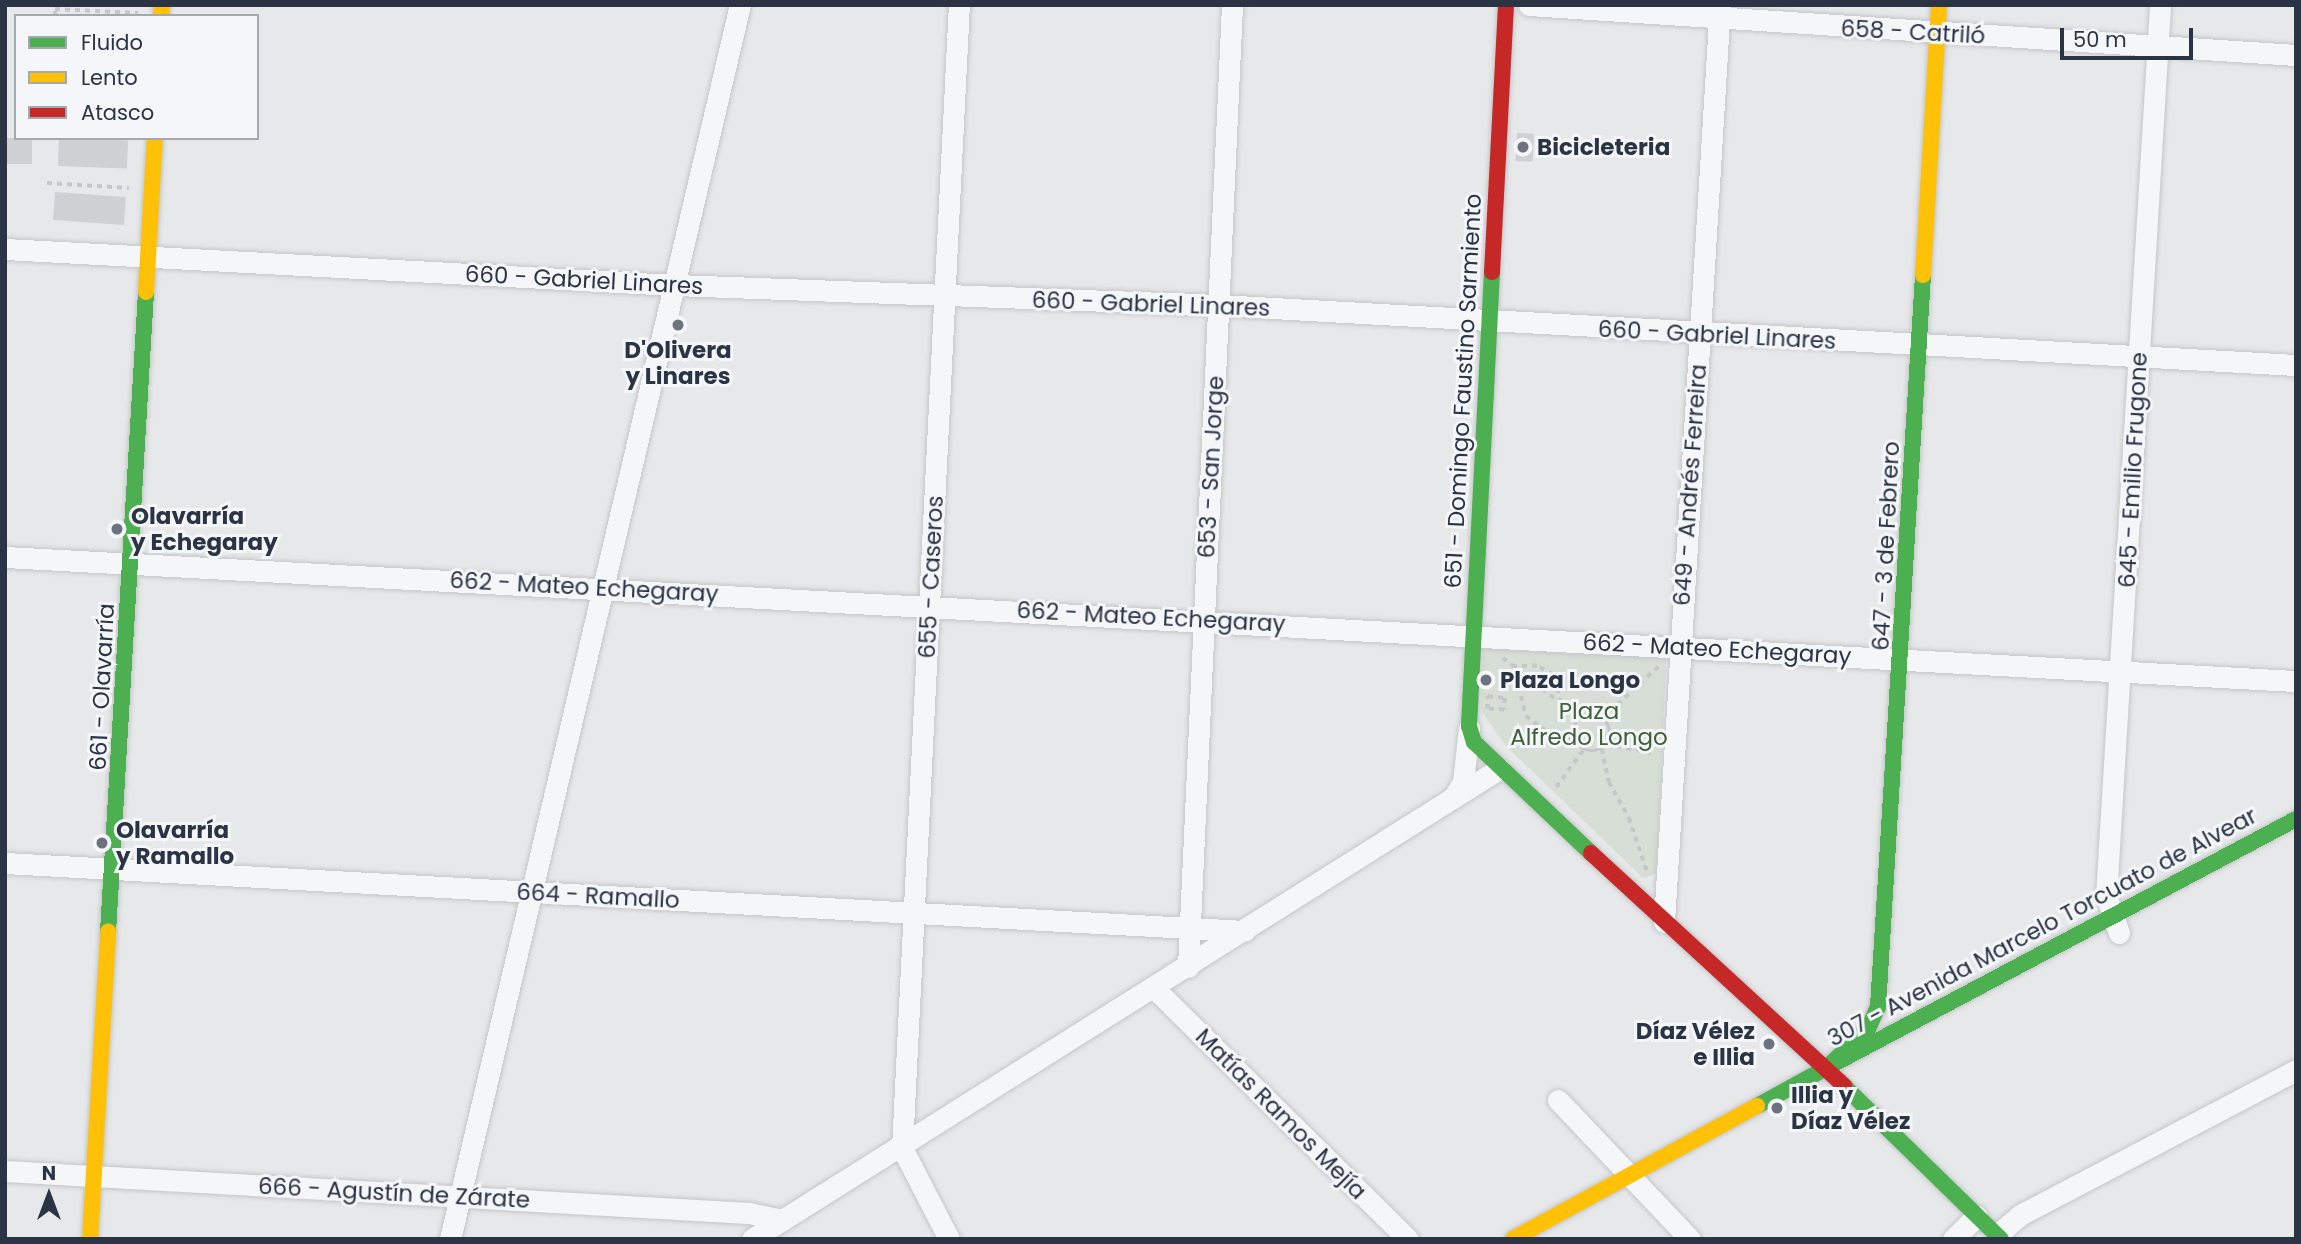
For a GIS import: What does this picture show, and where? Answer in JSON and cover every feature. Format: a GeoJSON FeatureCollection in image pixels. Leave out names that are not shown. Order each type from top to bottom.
{"type":"FeatureCollection","features":[{"type":"Feature","properties":{"kind":"street"},"geometry":{"type":"LineString","coordinates":[[450,1239],[740,5]]}},
{"type":"Feature","properties":{"kind":"street","name":"655 - Caseros"},"geometry":{"type":"LineString","coordinates":[[902,1148],[916,913],[959,5]]}},
{"type":"Feature","properties":{"kind":"street","name":"653 - San Jorge"},"geometry":{"type":"LineString","coordinates":[[1190,929],[1233,5]]}},
{"type":"Feature","properties":{"kind":"street","name":"651 - Domingo Faustino Sarmiento"},"geometry":{"type":"LineString","coordinates":[[1469,726],[1506,5]]}},
{"type":"Feature","properties":{"kind":"street","name":"658 - Catriló"},"geometry":{"type":"LineString","coordinates":[[1530,5],[1719,13],[1937,33],[2296,55]]}},
{"type":"Feature","properties":{"kind":"street","name":"647 - 3 de Febrero"},"geometry":{"type":"LineString","coordinates":[[1826,1068],[1868,1029],[1880,991],[1902,660],[1939,5]]}},
{"type":"Feature","properties":{"kind":"street","name":"645 - Emilio Frugone"},"geometry":{"type":"LineString","coordinates":[[2121,925],[2106,896],[2160,5]]}},
{"type":"Feature","properties":{"kind":"street","name":"649 - Andrés Ferreira"},"geometry":{"type":"LineString","coordinates":[[1664,922],[1719,13]]}},
{"type":"Feature","properties":{"kind":"street","name":"661 - Olavarría"},"geometry":{"type":"LineString","coordinates":[[90,1239],[114,869],[155,140]]}},
{"type":"Feature","properties":{"kind":"street","name":"660 - Gabriel Linares"},"geometry":{"type":"LineString","coordinates":[[5,249],[675,285],[1219,305],[2296,365]]}},
{"type":"Feature","properties":{"kind":"street","name":"662 - Mateo Echegaray"},"geometry":{"type":"LineString","coordinates":[[5,557],[929,604],[2296,681]]}},
{"type":"Feature","properties":{"kind":"street"},"geometry":{"type":"LineString","coordinates":[[1469,726],[1474,742],[1499,769],[1542,806],[1779,1031],[1826,1068],[1999,1237],[2020,1215],[2296,1070]]}},
{"type":"Feature","properties":{"kind":"street"},"geometry":{"type":"LineString","coordinates":[[1453,798],[1463,782],[1469,726]]}},
{"type":"Feature","properties":{"kind":"street"},"geometry":{"type":"LineString","coordinates":[[752,1239],[1155,989],[1499,769]]}},
{"type":"Feature","properties":{"kind":"street","name":"307 - Avenida Marcelo Torcuato de Alvear"},"geometry":{"type":"LineString","coordinates":[[1826,1068],[1857,1063],[1891,1049],[2121,925],[2296,819]]}},
{"type":"Feature","properties":{"kind":"street","name":"664 - Ramallo"},"geometry":{"type":"LineString","coordinates":[[5,863],[1244,931]]}},
{"type":"Feature","properties":{"kind":"street","name":"307 - Avenida Marcelo Torcuato de Alvear"},"geometry":{"type":"LineString","coordinates":[[1826,1068],[1912,1019],[2121,925]]}},
{"type":"Feature","properties":{"kind":"street"},"geometry":{"type":"LineString","coordinates":[[1188,967],[1190,929]]}},
{"type":"Feature","properties":{"kind":"street","name":"Matías Ramos Mejía"},"geometry":{"type":"LineString","coordinates":[[1155,989],[1408,1239]]}},
{"type":"Feature","properties":{"kind":"street"},"geometry":{"type":"LineString","coordinates":[[1880,991],[1891,1009],[1912,1019]]}},
{"type":"Feature","properties":{"kind":"street"},"geometry":{"type":"LineString","coordinates":[[1513,1239],[1627,1174],[1826,1068]]}},
{"type":"Feature","properties":{"kind":"street"},"geometry":{"type":"LineString","coordinates":[[1558,1100],[1685,1237]]}},
{"type":"Feature","properties":{"kind":"street"},"geometry":{"type":"LineString","coordinates":[[902,1148],[949,1239]]}},
{"type":"Feature","properties":{"kind":"street","name":"666 - Agustín de Zárate"},"geometry":{"type":"LineString","coordinates":[[5,1171],[749,1213],[782,1220]]}},
{"type":"Feature","properties":{"kind":"street"},"geometry":{"type":"LineString","coordinates":[[1954,1239],[1977,1216]]}},
{"type":"Feature","properties":{"kind":"path"},"geometry":{"type":"LineString","coordinates":[[55,7],[161,12]]}},
{"type":"Feature","properties":{"kind":"path"},"geometry":{"type":"LineString","coordinates":[[47,183],[152,189]]}},
{"type":"Feature","properties":{"kind":"path"},"geometry":{"type":"LineString","coordinates":[[1474,634],[1581,719]]}},
{"type":"Feature","properties":{"kind":"path"},"geometry":{"type":"LineString","coordinates":[[1603,718],[1679,648]]}},
{"type":"Feature","properties":{"kind":"path"},"geometry":{"type":"LineString","coordinates":[[1514,667],[1537,666],[1553,675],[1561,703]]}},
{"type":"Feature","properties":{"kind":"path"},"geometry":{"type":"LineString","coordinates":[[1514,667],[1526,716],[1549,733],[1575,740],[1584,749],[1602,749]]}},
{"type":"Feature","properties":{"kind":"path"},"geometry":{"type":"LineString","coordinates":[[1488,696],[1504,698],[1504,710],[1487,709],[1488,696]]}},
{"type":"Feature","properties":{"kind":"path"},"geometry":{"type":"LineString","coordinates":[[1575,740],[1575,728],[1581,719],[1592,715],[1603,718],[1610,727],[1602,749]]}},
{"type":"Feature","properties":{"kind":"path"},"geometry":{"type":"LineString","coordinates":[[1606,744],[1672,757]]}},
{"type":"Feature","properties":{"kind":"path"},"geometry":{"type":"LineString","coordinates":[[1542,806],[1584,749]]}},
{"type":"Feature","properties":{"kind":"path"},"geometry":{"type":"LineString","coordinates":[[1602,749],[1609,782],[1629,818],[1651,883]]}},
{"type":"Feature","properties":{"kind":"green space","name":"Plaza Alfredo Longo"},"geometry":{"type":"Polygon","coordinates":[[[1491,644],[1655,654],[1666,660],[1657,874],[1643,878],[1505,745],[1481,710],[1483,651],[1491,644]]]}},
{"type":"Feature","properties":{"kind":"building","name":"Bicicleteria"},"geometry":{"type":"Polygon","coordinates":[[[1517,133],[1534,134],[1533,162],[1516,161],[1517,133]]]}},
{"type":"Feature","properties":{"kind":"building"},"geometry":{"type":"Polygon","coordinates":[[[6,138],[32,140],[32,164],[6,164],[6,138]]]}},
{"type":"Feature","properties":{"kind":"building"},"geometry":{"type":"Polygon","coordinates":[[[59,140],[128,140],[127,168],[58,166],[59,140]]]}},
{"type":"Feature","properties":{"kind":"building"},"geometry":{"type":"Polygon","coordinates":[[[55,192],[126,197],[124,225],[53,220],[55,192]]]}},
{"type":"Feature","properties":{"kind":"traffic: fast"},"geometry":{"type":"LineString","coordinates":[[1492,272],[1469,726],[1474,742],[1591,853]]}},
{"type":"Feature","properties":{"kind":"traffic: fast"},"geometry":{"type":"LineString","coordinates":[[1757,1106],[1826,1068],[1868,1029],[1878,1007],[1923,275]]}},
{"type":"Feature","properties":{"kind":"traffic: fast"},"geometry":{"type":"LineString","coordinates":[[108,932],[146,292]]}},
{"type":"Feature","properties":{"kind":"traffic: fast"},"geometry":{"type":"LineString","coordinates":[[1826,1068],[2296,819]]}},
{"type":"Feature","properties":{"kind":"traffic: fast"},"geometry":{"type":"LineString","coordinates":[[1844,1086],[2001,1239]]}},
{"type":"Feature","properties":{"kind":"traffic: slow"},"geometry":{"type":"LineString","coordinates":[[161,14],[162,5]]}},
{"type":"Feature","properties":{"kind":"traffic: slow"},"geometry":{"type":"LineString","coordinates":[[1923,275],[1939,5]]}},
{"type":"Feature","properties":{"kind":"traffic: slow"},"geometry":{"type":"LineString","coordinates":[[146,292],[155,140]]}},
{"type":"Feature","properties":{"kind":"traffic: slow"},"geometry":{"type":"LineString","coordinates":[[90,1239],[108,932]]}},
{"type":"Feature","properties":{"kind":"traffic: slow"},"geometry":{"type":"LineString","coordinates":[[1513,1239],[1757,1106]]}},
{"type":"Feature","properties":{"kind":"traffic: jam"},"geometry":{"type":"LineString","coordinates":[[1492,272],[1506,5]]}},
{"type":"Feature","properties":{"kind":"traffic: jam"},"geometry":{"type":"LineString","coordinates":[[1591,853],[1844,1086]]}},
{"type":"Feature","properties":{"kind":"place","name":"Bicicleteria"},"geometry":{"type":"Point","coordinates":[1523,147]}},
{"type":"Feature","properties":{"kind":"place","name":"D'Olivera y Linares"},"geometry":{"type":"Point","coordinates":[678,325]}},
{"type":"Feature","properties":{"kind":"place","name":"Olavarría y Echegaray"},"geometry":{"type":"Point","coordinates":[117,529]}},
{"type":"Feature","properties":{"kind":"place","name":"Plaza Longo"},"geometry":{"type":"Point","coordinates":[1486,680]}},
{"type":"Feature","properties":{"kind":"place","name":"Olavarría y Ramallo"},"geometry":{"type":"Point","coordinates":[102,843]}},
{"type":"Feature","properties":{"kind":"place","name":"Díaz Vélez e Illia"},"geometry":{"type":"Point","coordinates":[1769,1044]}},
{"type":"Feature","properties":{"kind":"place","name":"Illia y Díaz Vélez"},"geometry":{"type":"Point","coordinates":[1777,1108]}}]}
